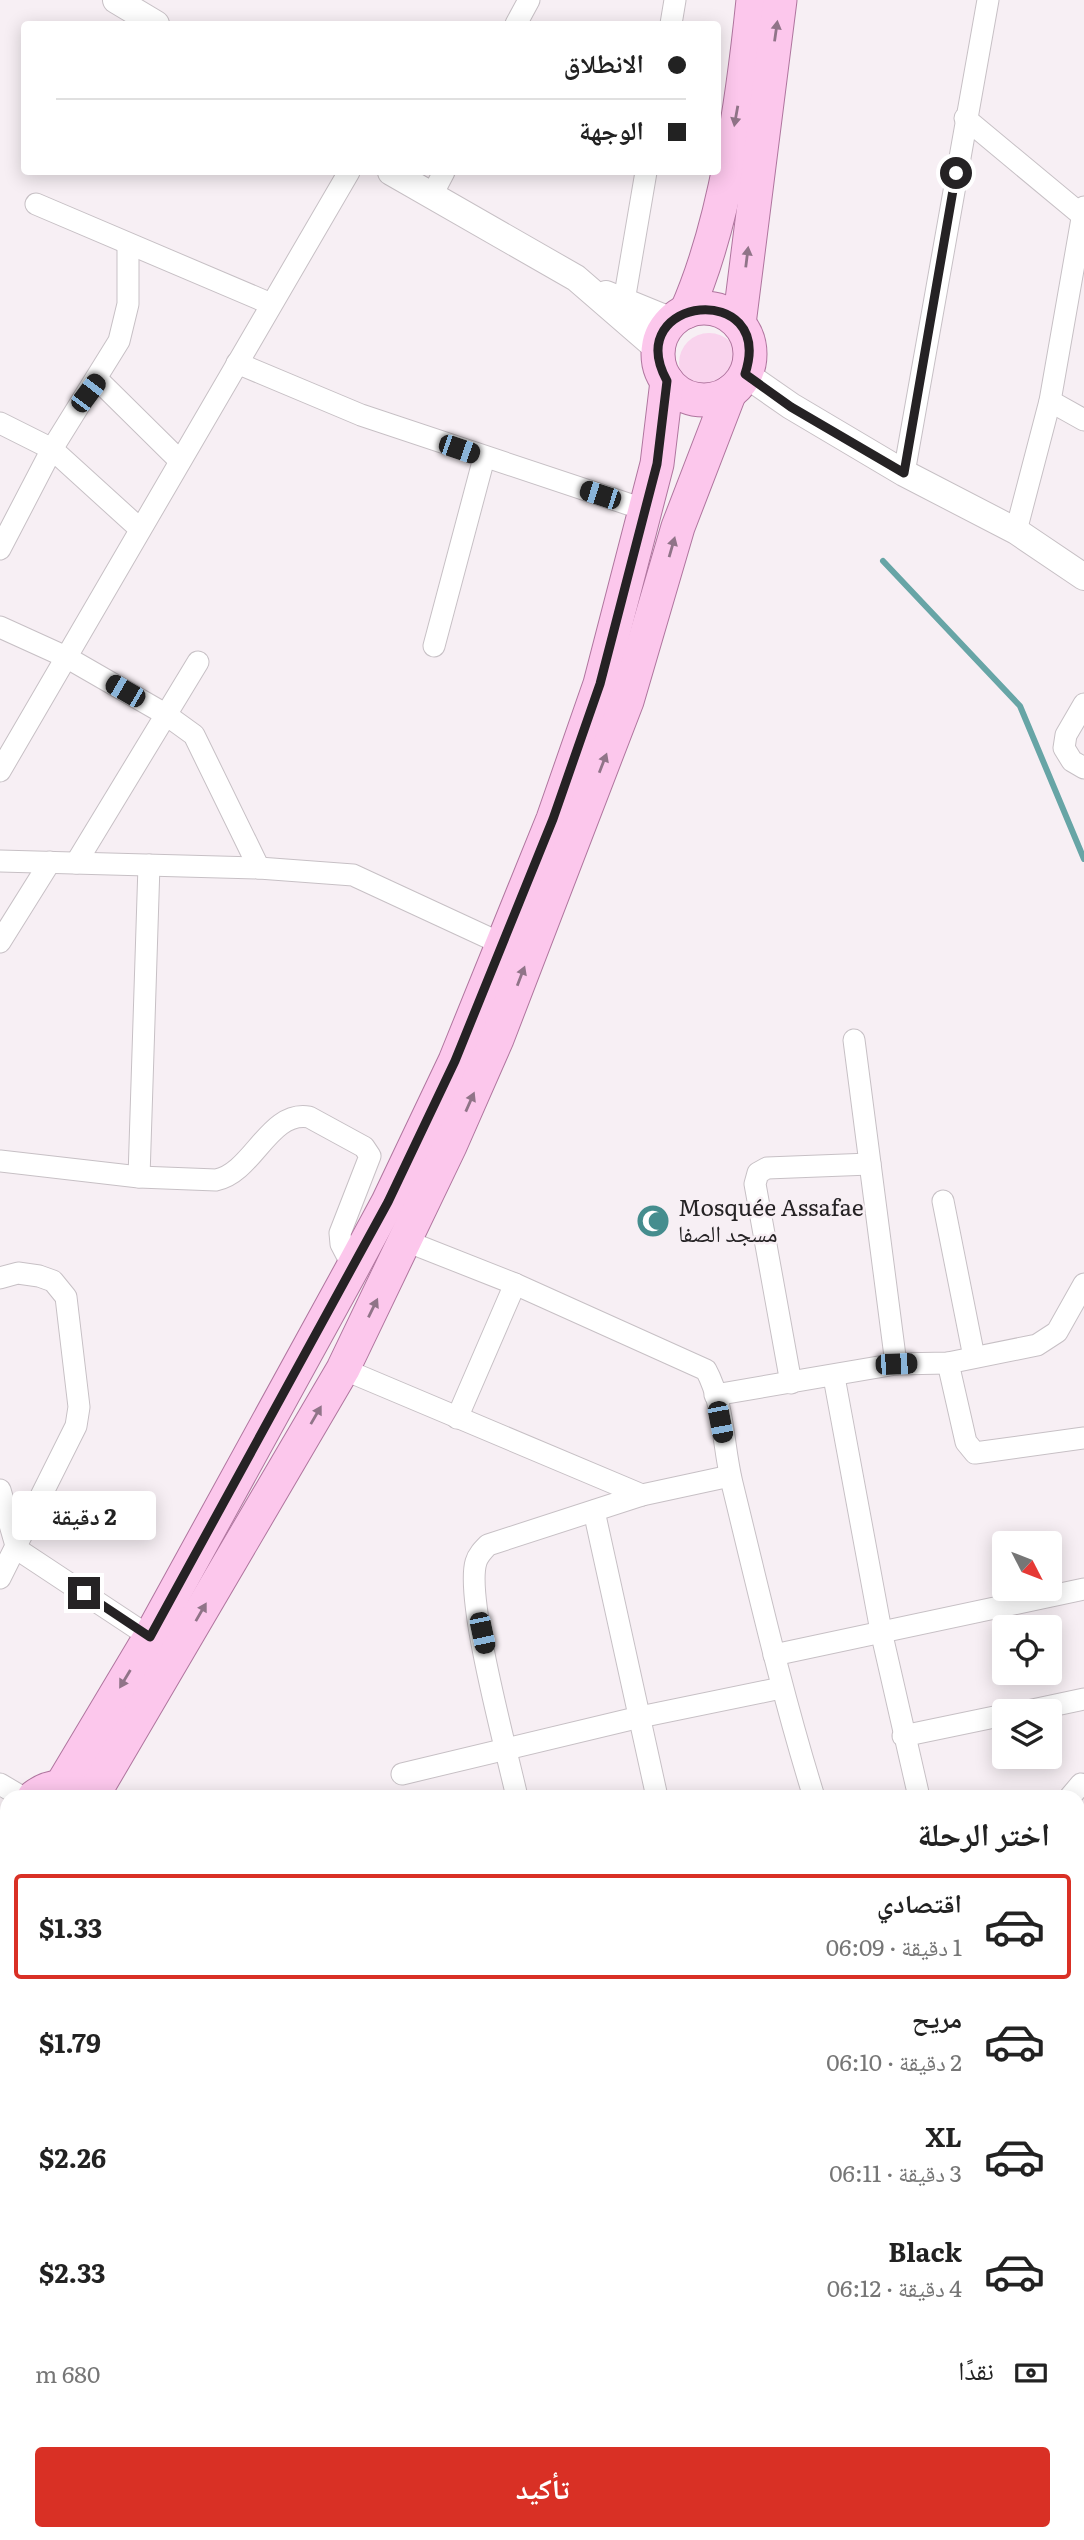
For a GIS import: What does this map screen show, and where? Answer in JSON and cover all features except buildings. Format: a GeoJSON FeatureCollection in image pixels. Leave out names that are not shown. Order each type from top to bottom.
{"type":"FeatureCollection","features":[{"type":"Feature","properties":{"kind":"main road"},"geometry":{"type":"LineString","coordinates":[[737,383],[717,398],[689,397],[667,381],[661,371],[672,327],[703,274],[720,209],[748,47],[753,0]]}},
{"type":"Feature","properties":{"kind":"main road"},"geometry":{"type":"LineString","coordinates":[[71,1790],[343,1369],[406,1241],[497,1040],[622,714],[678,527],[749,349],[739,324],[780,0]]}},
{"type":"Feature","properties":{"kind":"main road"},"geometry":{"type":"LineString","coordinates":[[672,327],[715,309],[739,324]]}},
{"type":"Feature","properties":{"kind":"main road"},"geometry":{"type":"LineString","coordinates":[[71,1790],[150,1637],[388,1202],[455,1061],[553,819],[600,684],[657,464],[667,381]]}},
{"type":"Feature","properties":{"kind":"street"},"geometry":{"type":"LineString","coordinates":[[116,0],[151,21]]}},
{"type":"Feature","properties":{"kind":"street"},"geometry":{"type":"LineString","coordinates":[[518,21],[528,0]]}},
{"type":"Feature","properties":{"kind":"street"},"geometry":{"type":"LineString","coordinates":[[672,21],[675,0]]}},
{"type":"Feature","properties":{"kind":"street"},"geometry":{"type":"LineString","coordinates":[[904,473],[988,0]]}},
{"type":"Feature","properties":{"kind":"street"},"geometry":{"type":"LineString","coordinates":[[965,118],[1083,213],[1050,401],[1016,531]]}},
{"type":"Feature","properties":{"kind":"street"},"geometry":{"type":"LineString","coordinates":[[0,771],[347,175]]}},
{"type":"Feature","properties":{"kind":"street"},"geometry":{"type":"LineString","coordinates":[[404,175],[438,183],[590,288],[672,327]]}},
{"type":"Feature","properties":{"kind":"street"},"geometry":{"type":"LineString","coordinates":[[624,301],[645,175]]}},
{"type":"Feature","properties":{"kind":"street"},"geometry":{"type":"LineString","coordinates":[[36,204],[271,304]]}},
{"type":"Feature","properties":{"kind":"street"},"geometry":{"type":"LineString","coordinates":[[0,548],[52,449],[98,380],[119,341],[126,316],[128,244]]}},
{"type":"Feature","properties":{"kind":"street"},"geometry":{"type":"LineString","coordinates":[[590,288],[624,301],[672,327]]}},
{"type":"Feature","properties":{"kind":"street"},"geometry":{"type":"LineString","coordinates":[[237,363],[361,415],[646,510]]}},
{"type":"Feature","properties":{"kind":"street"},"geometry":{"type":"LineString","coordinates":[[98,380],[180,461]]}},
{"type":"Feature","properties":{"kind":"street"},"geometry":{"type":"LineString","coordinates":[[737,383],[791,407],[904,473],[1016,531],[1084,577]]}},
{"type":"Feature","properties":{"kind":"street"},"geometry":{"type":"LineString","coordinates":[[1050,401],[1084,420]]}},
{"type":"Feature","properties":{"kind":"street"},"geometry":{"type":"LineString","coordinates":[[0,423],[52,449],[140,529]]}},
{"type":"Feature","properties":{"kind":"street"},"geometry":{"type":"LineString","coordinates":[[433,646],[484,458]]}},
{"type":"Feature","properties":{"kind":"street"},"geometry":{"type":"LineString","coordinates":[[0,627],[66,657],[165,714],[194,735],[259,868]]}},
{"type":"Feature","properties":{"kind":"street"},"geometry":{"type":"LineString","coordinates":[[76,863],[198,662]]}},
{"type":"Feature","properties":{"kind":"street"},"geometry":{"type":"LineString","coordinates":[[1084,704],[1066,735],[1063,748],[1072,761],[1084,768]]}},
{"type":"Feature","properties":{"kind":"street"},"geometry":{"type":"LineString","coordinates":[[0,861],[259,868],[353,875],[502,944]]}},
{"type":"Feature","properties":{"kind":"street"},"geometry":{"type":"LineString","coordinates":[[0,942],[50,862]]}},
{"type":"Feature","properties":{"kind":"street"},"geometry":{"type":"LineString","coordinates":[[139,1177],[149,865]]}},
{"type":"Feature","properties":{"kind":"street"},"geometry":{"type":"LineString","coordinates":[[854,1040],[896,1364]]}},
{"type":"Feature","properties":{"kind":"street"},"geometry":{"type":"LineString","coordinates":[[0,1161],[139,1177],[225,1178],[243,1165],[289,1119],[309,1117],[364,1147],[370,1156],[340,1233],[341,1244],[353,1267]]}},
{"type":"Feature","properties":{"kind":"street"},"geometry":{"type":"LineString","coordinates":[[791,1383],[755,1184],[758,1173],[767,1168],[870,1164]]}},
{"type":"Feature","properties":{"kind":"street"},"geometry":{"type":"LineString","coordinates":[[943,1201],[974,1357]]}},
{"type":"Feature","properties":{"kind":"street"},"geometry":{"type":"LineString","coordinates":[[406,1241],[515,1283],[699,1364],[710,1378],[730,1476],[781,1688],[812,1790]]}},
{"type":"Feature","properties":{"kind":"street"},"geometry":{"type":"LineString","coordinates":[[0,1278],[18,1273],[39,1276],[53,1281],[66,1297],[79,1407],[76,1426],[17,1549],[0,1578]]}},
{"type":"Feature","properties":{"kind":"street"},"geometry":{"type":"LineString","coordinates":[[457,1418],[515,1283]]}},
{"type":"Feature","properties":{"kind":"street"},"geometry":{"type":"LineString","coordinates":[[715,1395],[834,1377],[896,1364],[947,1363],[1037,1345],[1052,1338],[1084,1284]]}},
{"type":"Feature","properties":{"kind":"street"},"geometry":{"type":"LineString","coordinates":[[947,1363],[966,1442],[975,1453],[1084,1438]]}},
{"type":"Feature","properties":{"kind":"street"},"geometry":{"type":"LineString","coordinates":[[343,1369],[642,1495]]}},
{"type":"Feature","properties":{"kind":"street"},"geometry":{"type":"LineString","coordinates":[[834,1377],[881,1631],[917,1790]]}},
{"type":"Feature","properties":{"kind":"street"},"geometry":{"type":"LineString","coordinates":[[516,1790],[477,1610],[476,1562],[488,1545],[642,1495],[730,1476]]}},
{"type":"Feature","properties":{"kind":"street"},"geometry":{"type":"LineString","coordinates":[[0,1490],[17,1549],[150,1637]]}},
{"type":"Feature","properties":{"kind":"street"},"geometry":{"type":"LineString","coordinates":[[594,1511],[656,1790]]}},
{"type":"Feature","properties":{"kind":"street"},"geometry":{"type":"LineString","coordinates":[[774,1655],[1084,1589]]}},
{"type":"Feature","properties":{"kind":"street"},"geometry":{"type":"LineString","coordinates":[[402,1774],[640,1717],[781,1688]]}},
{"type":"Feature","properties":{"kind":"street"},"geometry":{"type":"LineString","coordinates":[[1062,1704],[1084,1699]]}},
{"type":"Feature","properties":{"kind":"street"},"geometry":{"type":"LineString","coordinates":[[903,1735],[992,1717]]}},
{"type":"Feature","properties":{"kind":"shaded area"},"geometry":{"type":"Polygon","coordinates":[[[703,333],[715,333],[734,346],[739,363],[737,375],[726,388],[715,393],[703,393],[684,380],[679,369],[679,357],[692,338],[703,333]]]}},
{"type":"Feature","properties":{"kind":"waterway"},"geometry":{"type":"LineString","coordinates":[[883,561],[1020,706],[1084,859]]}},
{"type":"Feature","properties":{"kind":"place","name":"Mosquée Assafae مسجد الصفا"},"geometry":{"type":"Point","coordinates":[653,1221]}},
{"type":"Feature","properties":{"kind":"route"},"geometry":{"type":"LineString","coordinates":[[84,1593],[150,1637],[388,1202],[455,1061],[553,819],[600,684],[657,464],[667,381],[661,371],[658,349],[666,329],[679,316],[700,308],[715,309],[728,315],[739,324],[746,336],[749,362],[745,374],[791,407],[904,473],[956,173]]}}]}
